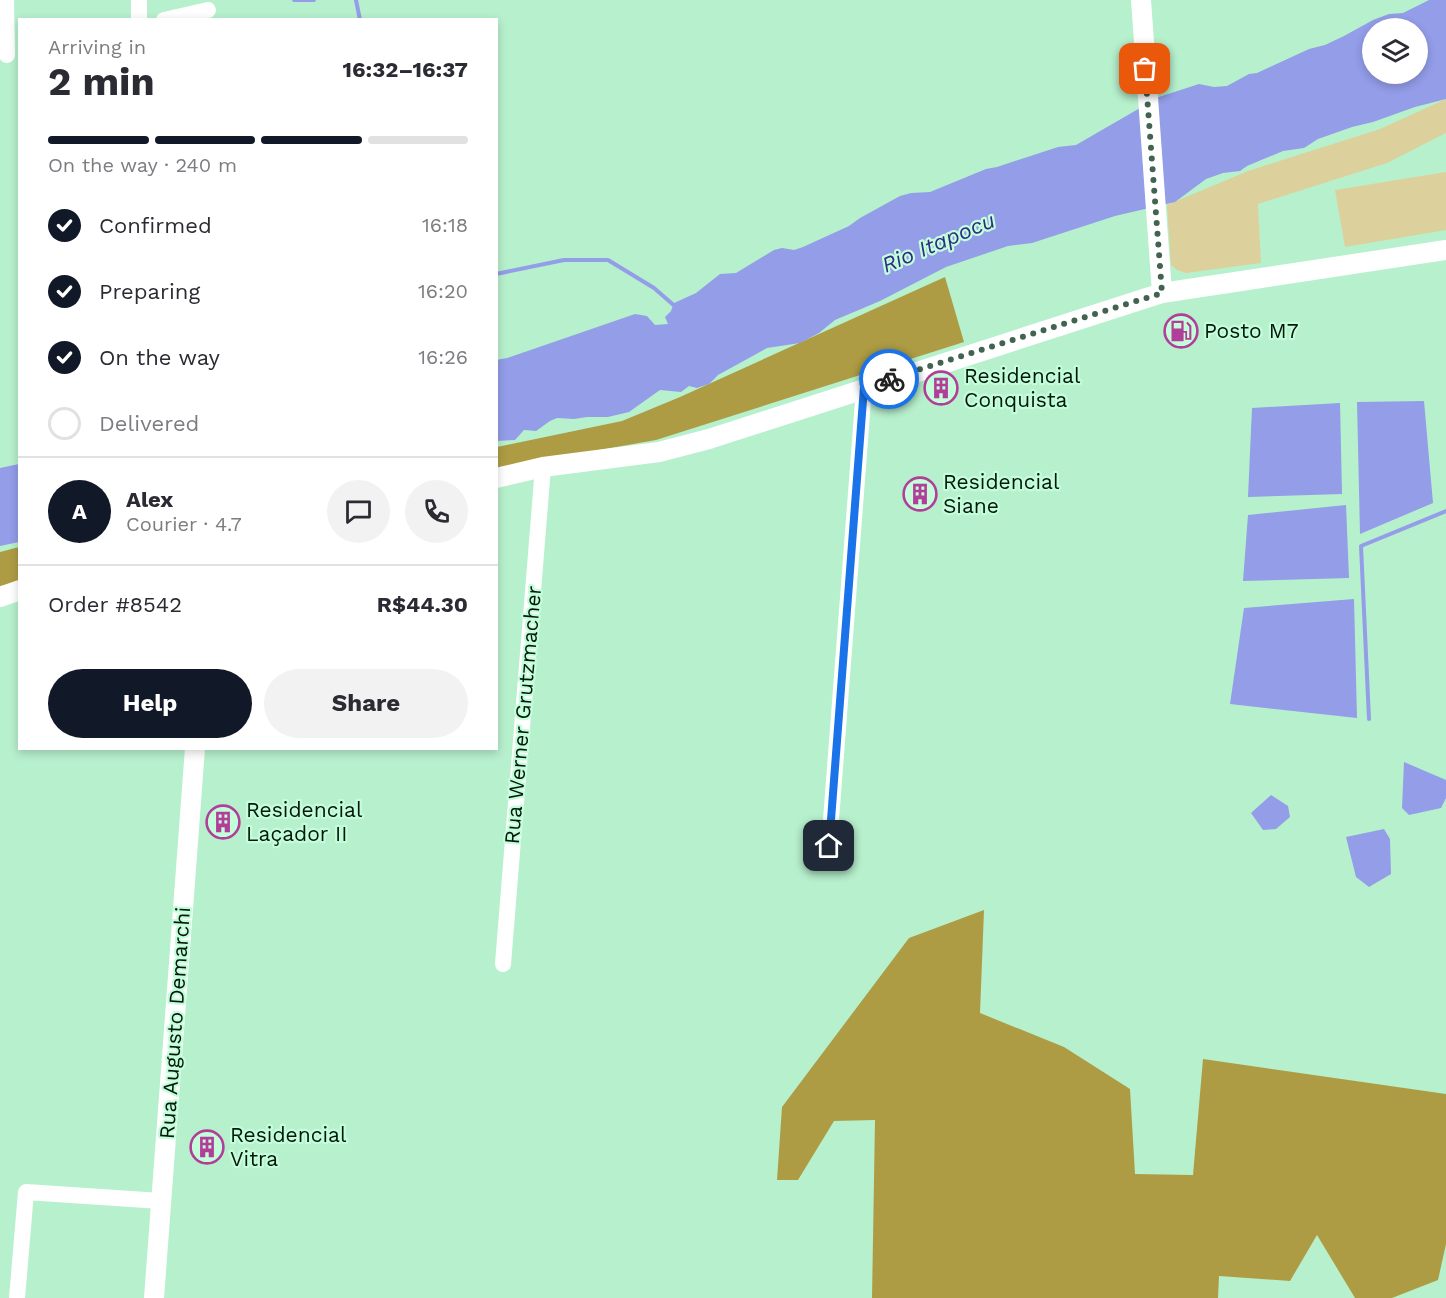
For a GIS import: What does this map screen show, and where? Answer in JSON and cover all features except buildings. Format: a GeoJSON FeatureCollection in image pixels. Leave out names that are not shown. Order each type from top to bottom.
{"type":"FeatureCollection","features":[{"type":"Feature","properties":{"kind":"street"},"geometry":{"type":"LineString","coordinates":[[6,0],[9,55]]}},
{"type":"Feature","properties":{"kind":"street"},"geometry":{"type":"LineString","coordinates":[[139,0],[139,18]]}},
{"type":"Feature","properties":{"kind":"street"},"geometry":{"type":"LineString","coordinates":[[1141,0],[1162,293]]}},
{"type":"Feature","properties":{"kind":"street"},"geometry":{"type":"LineString","coordinates":[[173,18],[208,10]]}},
{"type":"Feature","properties":{"kind":"street"},"geometry":{"type":"LineString","coordinates":[[498,478],[543,467],[659,452],[709,439],[864,387],[1162,293],[1446,249]]}},
{"type":"Feature","properties":{"kind":"street"},"geometry":{"type":"LineString","coordinates":[[829,846],[864,387]]}},
{"type":"Feature","properties":{"kind":"street","name":"Rua Werner Grutzmacher"},"geometry":{"type":"LineString","coordinates":[[503,964],[543,467]]}},
{"type":"Feature","properties":{"kind":"street"},"geometry":{"type":"LineString","coordinates":[[0,597],[18,591]]}},
{"type":"Feature","properties":{"kind":"street","name":"Rua Augusto Demarchi"},"geometry":{"type":"LineString","coordinates":[[154,1298],[195,750]]}},
{"type":"Feature","properties":{"kind":"street"},"geometry":{"type":"LineString","coordinates":[[0,1289],[17,1294],[26,1192],[161,1201]]}},
{"type":"Feature","properties":{"kind":"shaded area"},"geometry":{"type":"Polygon","coordinates":[[[1446,99],[1446,133],[1387,163],[1258,204],[1261,263],[1186,273],[1171,265],[1167,205],[1248,171],[1380,129],[1446,99]]]}},
{"type":"Feature","properties":{"kind":"shaded area"},"geometry":{"type":"Polygon","coordinates":[[[1446,172],[1446,230],[1345,247],[1335,190],[1446,172]]]}},
{"type":"Feature","properties":{"kind":"shaded area"},"geometry":{"type":"Polygon","coordinates":[[[945,277],[964,342],[656,440],[498,468],[498,447],[622,421],[945,277]]]}},
{"type":"Feature","properties":{"kind":"shaded area"},"geometry":{"type":"Polygon","coordinates":[[[18,547],[18,581],[0,586],[0,552],[18,547]]]}},
{"type":"Feature","properties":{"kind":"shaded area"},"geometry":{"type":"Polygon","coordinates":[[[984,910],[980,1013],[1064,1047],[1130,1089],[1135,1174],[1193,1175],[1203,1059],[1446,1094],[1446,1244],[1438,1280],[1392,1298],[1355,1298],[1317,1235],[1290,1281],[1219,1276],[1218,1298],[872,1298],[875,1120],[834,1121],[798,1180],[777,1180],[782,1107],[909,938],[984,910]]]}},
{"type":"Feature","properties":{"kind":"water","name":"Rio Itapocu"},"geometry":{"type":"Polygon","coordinates":[[[1429,0],[1446,0],[1446,99],[1352,127],[1318,139],[1304,148],[1283,151],[1240,171],[1223,173],[1206,179],[1175,202],[1115,216],[1032,243],[1008,246],[946,267],[880,301],[835,320],[819,333],[800,343],[767,348],[718,375],[709,384],[697,388],[689,386],[681,392],[660,390],[629,412],[608,417],[557,418],[536,431],[524,430],[515,440],[498,441],[498,360],[635,314],[647,316],[655,325],[668,324],[665,317],[671,311],[674,303],[696,293],[720,274],[736,273],[774,250],[782,248],[794,250],[803,247],[849,226],[900,196],[930,192],[986,169],[1058,147],[1076,145],[1159,97],[1199,84],[1214,87],[1227,86],[1249,74],[1257,73],[1309,49],[1325,45],[1362,26],[1362,84],[1428,84],[1428,18],[1378,18],[1389,14],[1403,13],[1429,0]]]}},
{"type":"Feature","properties":{"kind":"water"},"geometry":{"type":"Polygon","coordinates":[[[1424,401],[1433,503],[1360,534],[1357,402],[1424,401]]]}},
{"type":"Feature","properties":{"kind":"water"},"geometry":{"type":"Polygon","coordinates":[[[1340,403],[1342,494],[1248,497],[1252,408],[1340,403]]]}},
{"type":"Feature","properties":{"kind":"water"},"geometry":{"type":"Polygon","coordinates":[[[18,464],[18,542],[0,546],[0,468],[18,464]]]}},
{"type":"Feature","properties":{"kind":"water"},"geometry":{"type":"Polygon","coordinates":[[[1346,505],[1349,578],[1243,581],[1248,515],[1346,505]]]}},
{"type":"Feature","properties":{"kind":"water"},"geometry":{"type":"Polygon","coordinates":[[[1354,599],[1357,718],[1230,704],[1244,608],[1354,599]]]}},
{"type":"Feature","properties":{"kind":"water"},"geometry":{"type":"Polygon","coordinates":[[[1404,762],[1446,780],[1446,798],[1441,808],[1409,815],[1402,808],[1404,762]]]}},
{"type":"Feature","properties":{"kind":"water"},"geometry":{"type":"Polygon","coordinates":[[[1271,795],[1288,806],[1290,817],[1276,829],[1263,830],[1251,813],[1271,795]]]}},
{"type":"Feature","properties":{"kind":"water"},"geometry":{"type":"Polygon","coordinates":[[[1384,829],[1390,839],[1391,874],[1369,887],[1356,877],[1346,837],[1384,829]]]}},
{"type":"Feature","properties":{"kind":"waterway"},"geometry":{"type":"LineString","coordinates":[[294,0],[314,0]]}},
{"type":"Feature","properties":{"kind":"waterway"},"geometry":{"type":"LineString","coordinates":[[356,0],[360,18]]}},
{"type":"Feature","properties":{"kind":"waterway"},"geometry":{"type":"LineString","coordinates":[[498,274],[564,260],[608,260],[654,288],[677,308]]}},
{"type":"Feature","properties":{"kind":"waterway"},"geometry":{"type":"LineString","coordinates":[[1369,719],[1361,546],[1446,511]]}},
{"type":"Feature","properties":{"kind":"way so far"},"geometry":{"type":"LineString","coordinates":[[889,379],[1162,293],[1145,69]]}},
{"type":"Feature","properties":{"kind":"place","name":"Posto M7"},"geometry":{"type":"Point","coordinates":[1181,331]}},
{"type":"Feature","properties":{"kind":"place","name":"Residencial Conquista"},"geometry":{"type":"Point","coordinates":[941,388]}},
{"type":"Feature","properties":{"kind":"place","name":"Residencial Siane"},"geometry":{"type":"Point","coordinates":[920,494]}},
{"type":"Feature","properties":{"kind":"place","name":"Residencial Laçador II"},"geometry":{"type":"Point","coordinates":[223,822]}},
{"type":"Feature","properties":{"kind":"place","name":"Residencial Vitra"},"geometry":{"type":"Point","coordinates":[207,1147]}},
{"type":"Feature","properties":{"kind":"route"},"geometry":{"type":"LineString","coordinates":[[829,846],[864,387],[889,379]]}}]}
